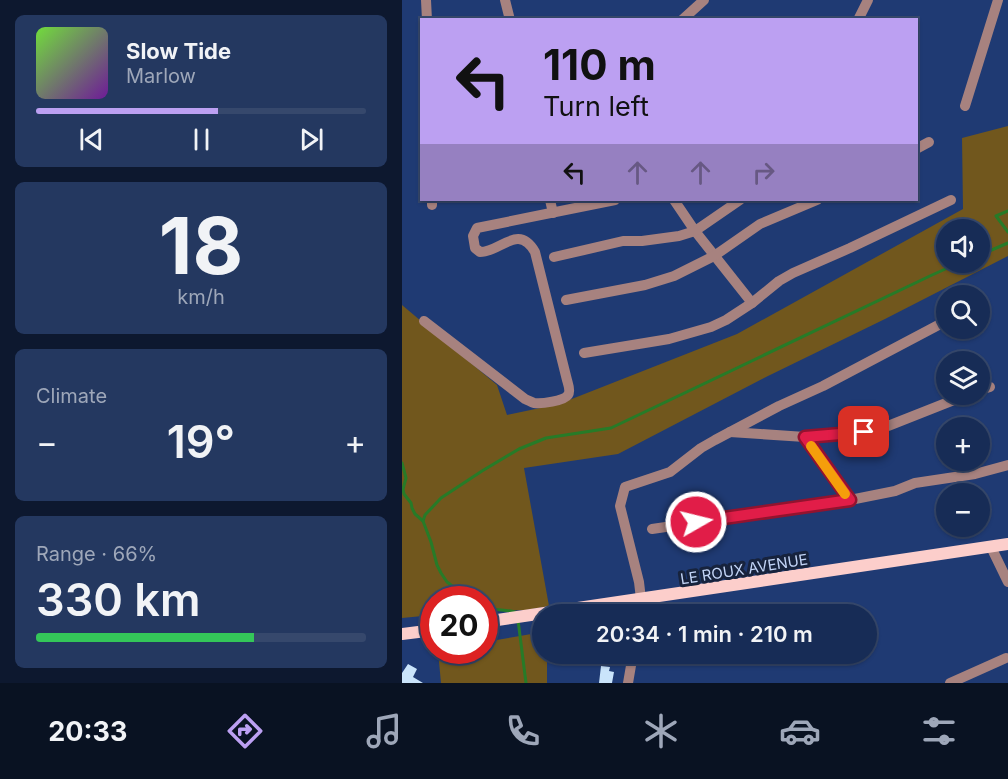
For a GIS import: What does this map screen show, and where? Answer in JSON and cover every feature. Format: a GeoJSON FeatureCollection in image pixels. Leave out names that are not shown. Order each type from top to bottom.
{"type":"FeatureCollection","features":[{"type":"Feature","properties":{"kind":"main road","name":"LE ROUX AVENUE"},"geometry":{"type":"LineString","coordinates":[[498,620],[1008,544]]}},
{"type":"Feature","properties":{"kind":"main road"},"geometry":{"type":"LineString","coordinates":[[402,634],[420,632]]}},
{"type":"Feature","properties":{"kind":"street"},"geometry":{"type":"LineString","coordinates":[[426,0],[427,18]]}},
{"type":"Feature","properties":{"kind":"street"},"geometry":{"type":"LineString","coordinates":[[505,0],[510,18]]}},
{"type":"Feature","properties":{"kind":"street"},"geometry":{"type":"LineString","coordinates":[[684,18],[704,0]]}},
{"type":"Feature","properties":{"kind":"street"},"geometry":{"type":"LineString","coordinates":[[859,18],[868,0]]}},
{"type":"Feature","properties":{"kind":"street"},"geometry":{"type":"LineString","coordinates":[[965,106],[998,0]]}},
{"type":"Feature","properties":{"kind":"street"},"geometry":{"type":"LineString","coordinates":[[918,148],[929,142]]}},
{"type":"Feature","properties":{"kind":"street"},"geometry":{"type":"LineString","coordinates":[[584,353],[682,336],[720,323],[794,273],[951,200]]}},
{"type":"Feature","properties":{"kind":"street"},"geometry":{"type":"LineString","coordinates":[[550,201],[553,213]]}},
{"type":"Feature","properties":{"kind":"street"},"geometry":{"type":"LineString","coordinates":[[424,321],[525,399],[545,403],[568,395],[567,380],[535,252],[526,242],[514,239],[488,251],[480,252],[475,248],[473,236],[477,228],[610,201]]}},
{"type":"Feature","properties":{"kind":"street"},"geometry":{"type":"LineString","coordinates":[[675,201],[695,231],[752,303]]}},
{"type":"Feature","properties":{"kind":"street"},"geometry":{"type":"LineString","coordinates":[[554,257],[623,241],[671,237],[695,231],[739,201]]}},
{"type":"Feature","properties":{"kind":"street"},"geometry":{"type":"LineString","coordinates":[[566,300],[645,285],[674,276],[714,256],[760,224],[815,201]]}},
{"type":"Feature","properties":{"kind":"street"},"geometry":{"type":"LineString","coordinates":[[640,604],[639,582],[620,507],[625,487],[670,472],[701,448],[729,432],[936,326]]}},
{"type":"Feature","properties":{"kind":"street"},"geometry":{"type":"LineString","coordinates":[[729,432],[805,437],[864,432],[940,405]]}},
{"type":"Feature","properties":{"kind":"street"},"geometry":{"type":"LineString","coordinates":[[805,437],[850,500]]}},
{"type":"Feature","properties":{"kind":"street"},"geometry":{"type":"LineString","coordinates":[[652,529],[850,500],[895,491],[915,483],[981,473],[1008,465]]}},
{"type":"Feature","properties":{"kind":"street"},"geometry":{"type":"LineString","coordinates":[[991,547],[1008,582]]}},
{"type":"Feature","properties":{"kind":"street"},"geometry":{"type":"LineString","coordinates":[[950,683],[1006,658]]}},
{"type":"Feature","properties":{"kind":"street"},"geometry":{"type":"LineString","coordinates":[[628,683],[631,664]]}},
{"type":"Feature","properties":{"kind":"shaded area"},"geometry":{"type":"Polygon","coordinates":[[[1008,126],[1008,256],[990,265],[990,219],[945,219],[963,209],[962,138],[1008,126]]]}},
{"type":"Feature","properties":{"kind":"shaded area"},"geometry":{"type":"Polygon","coordinates":[[[936,224],[936,273],[975,273],[951,285],[936,285],[936,293],[618,454],[524,468],[549,604],[532,604],[532,609],[527,610],[498,611],[498,586],[420,586],[420,616],[402,618],[402,305],[497,385],[507,415],[559,404],[737,334],[936,224]]]}},
{"type":"Feature","properties":{"kind":"shaded area"},"geometry":{"type":"Polygon","coordinates":[[[532,634],[532,664],[547,664],[547,683],[441,683],[439,664],[498,664],[498,640],[532,634]]]}},
{"type":"Feature","properties":{"kind":"building"},"geometry":{"type":"Polygon","coordinates":[[[408,664],[417,669],[413,677],[423,683],[402,683],[402,673],[408,664]]]}},
{"type":"Feature","properties":{"kind":"building"},"geometry":{"type":"Polygon","coordinates":[[[601,666],[610,667],[609,671],[614,672],[612,683],[599,683],[601,666]]]}},
{"type":"Feature","properties":{"kind":"waterway"},"geometry":{"type":"LineString","coordinates":[[1008,211],[996,216],[1008,232]]}},
{"type":"Feature","properties":{"kind":"waterway"},"geometry":{"type":"LineString","coordinates":[[990,251],[1008,243]]}},
{"type":"Feature","properties":{"kind":"waterway"},"geometry":{"type":"LineString","coordinates":[[452,586],[447,582],[437,565],[423,521],[425,515],[441,498],[482,471],[519,449],[546,438],[611,428],[936,273]]}},
{"type":"Feature","properties":{"kind":"waterway"},"geometry":{"type":"LineString","coordinates":[[402,463],[406,478],[404,494],[415,514],[423,521]]}},
{"type":"Feature","properties":{"kind":"waterway"},"geometry":{"type":"LineString","coordinates":[[498,610],[515,612]]}},
{"type":"Feature","properties":{"kind":"waterway"},"geometry":{"type":"LineString","coordinates":[[518,620],[526,683]]}},
{"type":"Feature","properties":{"kind":"slow traffic"},"geometry":{"type":"LineString","coordinates":[[811,446],[845,494]]}},
{"type":"Feature","properties":{"kind":"route"},"geometry":{"type":"LineString","coordinates":[[696,522],[850,500],[805,437],[864,432]]}}]}
